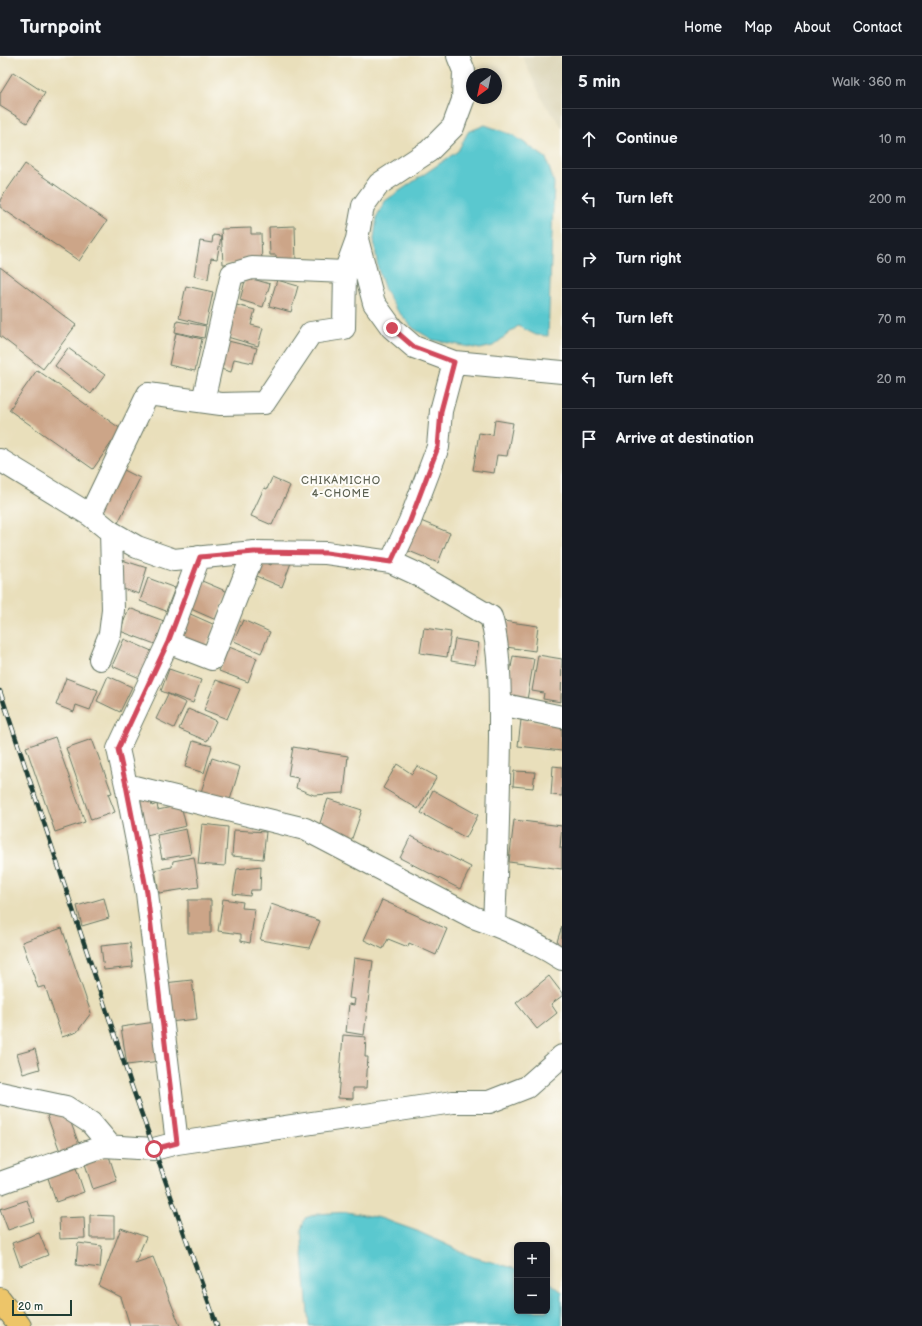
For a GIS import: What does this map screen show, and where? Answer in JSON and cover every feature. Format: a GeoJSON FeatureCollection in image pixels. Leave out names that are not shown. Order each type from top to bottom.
{"type":"FeatureCollection","features":[{"type":"Feature","properties":{"kind":"highway"},"geometry":{"type":"LineString","coordinates":[[0,1299],[20,1326]]}},
{"type":"Feature","properties":{"kind":"street"},"geometry":{"type":"LineString","coordinates":[[90,514],[148,394],[221,404],[264,403],[311,333],[344,328],[345,272],[357,239],[363,206],[379,184],[429,151],[452,127],[463,100],[464,71],[458,56]]}},
{"type":"Feature","properties":{"kind":"street"},"geometry":{"type":"LineString","coordinates":[[357,239],[374,303],[392,328],[414,347],[454,362],[562,372]]}},
{"type":"Feature","properties":{"kind":"street"},"geometry":{"type":"LineString","coordinates":[[203,401],[232,274],[252,268],[345,272]]}},
{"type":"Feature","properties":{"kind":"street"},"geometry":{"type":"LineString","coordinates":[[391,562],[410,521],[438,447],[441,411],[454,362]]}},
{"type":"Feature","properties":{"kind":"street"},"geometry":{"type":"LineString","coordinates":[[0,460],[90,514],[111,532],[137,547],[174,560],[254,552],[326,553],[391,562],[417,574],[491,617],[495,629],[500,704],[499,802],[494,924]]}},
{"type":"Feature","properties":{"kind":"street"},"geometry":{"type":"LineString","coordinates":[[100,659],[110,634],[113,610],[111,532]]}},
{"type":"Feature","properties":{"kind":"street"},"geometry":{"type":"LineString","coordinates":[[168,642],[212,659],[254,552]]}},
{"type":"Feature","properties":{"kind":"street"},"geometry":{"type":"LineString","coordinates":[[177,1143],[147,893],[118,749],[168,642],[200,557]]}},
{"type":"Feature","properties":{"kind":"street"},"geometry":{"type":"LineString","coordinates":[[500,704],[562,717]]}},
{"type":"Feature","properties":{"kind":"street"},"geometry":{"type":"LineString","coordinates":[[126,785],[305,829],[473,917],[494,924],[540,945],[562,959]]}},
{"type":"Feature","properties":{"kind":"street"},"geometry":{"type":"LineString","coordinates":[[0,1183],[104,1146],[154,1149],[177,1143],[453,1102],[489,1102],[527,1087],[562,1056]]}},
{"type":"Feature","properties":{"kind":"street"},"geometry":{"type":"LineString","coordinates":[[0,1093],[66,1107],[91,1123],[107,1142],[104,1146]]}},
{"type":"Feature","properties":{"kind":"shaded area"},"geometry":{"type":"Polygon","coordinates":[[[522,56],[562,56],[562,127],[544,103],[522,56]]]}},
{"type":"Feature","properties":{"kind":"water"},"geometry":{"type":"Polygon","coordinates":[[[485,125],[513,135],[546,158],[554,183],[548,336],[536,335],[518,326],[493,346],[480,349],[433,340],[413,328],[396,309],[385,290],[378,269],[374,239],[377,216],[385,201],[458,151],[468,132],[485,125]]]}},
{"type":"Feature","properties":{"kind":"water"},"geometry":{"type":"Polygon","coordinates":[[[347,1212],[380,1218],[417,1231],[473,1257],[514,1268],[514,1314],[550,1314],[550,1282],[562,1292],[562,1326],[309,1326],[301,1230],[305,1218],[317,1214],[347,1212]]]}},
{"type":"Feature","properties":{"kind":"building"},"geometry":{"type":"Polygon","coordinates":[[[13,72],[45,93],[27,123],[0,106],[0,93],[13,72]]]}},
{"type":"Feature","properties":{"kind":"building"},"geometry":{"type":"Polygon","coordinates":[[[25,164],[107,221],[79,261],[0,207],[0,200],[25,164]]]}},
{"type":"Feature","properties":{"kind":"building"},"geometry":{"type":"Polygon","coordinates":[[[295,226],[296,261],[276,261],[276,255],[270,255],[269,227],[295,226]]]}},
{"type":"Feature","properties":{"kind":"building"},"geometry":{"type":"Polygon","coordinates":[[[251,228],[251,234],[261,234],[262,263],[223,264],[221,229],[251,228]]]}},
{"type":"Feature","properties":{"kind":"building"},"geometry":{"type":"Polygon","coordinates":[[[213,235],[221,236],[217,259],[211,258],[208,279],[194,276],[200,241],[212,243],[213,235]]]}},
{"type":"Feature","properties":{"kind":"building"},"geometry":{"type":"Polygon","coordinates":[[[0,267],[76,325],[43,369],[0,336],[0,267]]]}},
{"type":"Feature","properties":{"kind":"building"},"geometry":{"type":"Polygon","coordinates":[[[246,277],[270,284],[263,307],[240,300],[246,277]]]}},
{"type":"Feature","properties":{"kind":"building"},"geometry":{"type":"Polygon","coordinates":[[[277,280],[298,286],[291,312],[269,306],[277,280]]]}},
{"type":"Feature","properties":{"kind":"building"},"geometry":{"type":"Polygon","coordinates":[[[186,286],[213,292],[206,325],[179,318],[186,286]]]}},
{"type":"Feature","properties":{"kind":"building"},"geometry":{"type":"Polygon","coordinates":[[[233,304],[255,310],[251,325],[263,328],[258,346],[224,336],[233,304]]]}},
{"type":"Feature","properties":{"kind":"building"},"geometry":{"type":"Polygon","coordinates":[[[177,321],[206,326],[204,338],[175,332],[177,321]]]}},
{"type":"Feature","properties":{"kind":"building"},"geometry":{"type":"Polygon","coordinates":[[[176,333],[202,339],[195,371],[169,365],[176,333]]]}},
{"type":"Feature","properties":{"kind":"building"},"geometry":{"type":"Polygon","coordinates":[[[224,340],[257,348],[253,363],[234,359],[231,372],[217,368],[224,340]]]}},
{"type":"Feature","properties":{"kind":"building"},"geometry":{"type":"Polygon","coordinates":[[[68,348],[105,375],[91,394],[55,366],[68,348]]]}},
{"type":"Feature","properties":{"kind":"building"},"geometry":{"type":"Polygon","coordinates":[[[37,370],[121,429],[93,469],[9,410],[37,370]]]}},
{"type":"Feature","properties":{"kind":"building"},"geometry":{"type":"Polygon","coordinates":[[[495,420],[513,423],[507,456],[497,455],[494,473],[473,470],[479,433],[493,435],[495,420]]]}},
{"type":"Feature","properties":{"kind":"building"},"geometry":{"type":"Polygon","coordinates":[[[118,467],[140,478],[117,525],[95,515],[118,467]]]}},
{"type":"Feature","properties":{"kind":"building"},"geometry":{"type":"Polygon","coordinates":[[[272,478],[290,486],[272,525],[251,516],[264,488],[267,489],[272,478]]]}},
{"type":"Feature","properties":{"kind":"building"},"geometry":{"type":"Polygon","coordinates":[[[416,519],[450,533],[438,563],[404,549],[416,519]]]}},
{"type":"Feature","properties":{"kind":"building"},"geometry":{"type":"Polygon","coordinates":[[[276,553],[292,560],[282,587],[256,576],[262,561],[271,565],[276,553]]]}},
{"type":"Feature","properties":{"kind":"building"},"geometry":{"type":"Polygon","coordinates":[[[122,560],[147,568],[139,594],[117,587],[122,560]]]}},
{"type":"Feature","properties":{"kind":"building"},"geometry":{"type":"Polygon","coordinates":[[[148,578],[175,588],[166,611],[140,601],[148,578]]]}},
{"type":"Feature","properties":{"kind":"building"},"geometry":{"type":"Polygon","coordinates":[[[202,581],[228,592],[216,620],[191,609],[202,581]]]}},
{"type":"Feature","properties":{"kind":"building"},"geometry":{"type":"Polygon","coordinates":[[[129,608],[164,621],[155,644],[120,631],[129,608]]]}},
{"type":"Feature","properties":{"kind":"building"},"geometry":{"type":"Polygon","coordinates":[[[188,613],[215,625],[204,652],[176,640],[188,613]]]}},
{"type":"Feature","properties":{"kind":"building"},"geometry":{"type":"Polygon","coordinates":[[[243,620],[270,632],[261,653],[234,641],[243,620]]]}},
{"type":"Feature","properties":{"kind":"building"},"geometry":{"type":"Polygon","coordinates":[[[503,621],[538,626],[535,651],[499,646],[503,621]]]}},
{"type":"Feature","properties":{"kind":"building"},"geometry":{"type":"Polygon","coordinates":[[[424,628],[451,632],[447,657],[420,653],[424,628]]]}},
{"type":"Feature","properties":{"kind":"building"},"geometry":{"type":"Polygon","coordinates":[[[124,639],[154,652],[142,679],[112,666],[124,639]]]}},
{"type":"Feature","properties":{"kind":"building"},"geometry":{"type":"Polygon","coordinates":[[[455,639],[479,643],[475,665],[451,661],[455,639]]]}},
{"type":"Feature","properties":{"kind":"building"},"geometry":{"type":"Polygon","coordinates":[[[229,647],[257,658],[248,682],[219,671],[229,647]]]}},
{"type":"Feature","properties":{"kind":"building"},"geometry":{"type":"Polygon","coordinates":[[[538,655],[562,659],[561,702],[543,699],[544,693],[532,691],[538,655]]]}},
{"type":"Feature","properties":{"kind":"building"},"geometry":{"type":"Polygon","coordinates":[[[513,656],[534,659],[527,700],[506,696],[513,656]]]}},
{"type":"Feature","properties":{"kind":"building"},"geometry":{"type":"Polygon","coordinates":[[[169,669],[201,680],[193,703],[161,691],[169,669]]]}},
{"type":"Feature","properties":{"kind":"building"},"geometry":{"type":"Polygon","coordinates":[[[108,676],[132,687],[120,712],[97,701],[108,676]]]}},
{"type":"Feature","properties":{"kind":"building"},"geometry":{"type":"Polygon","coordinates":[[[66,678],[98,690],[90,710],[76,705],[74,712],[56,705],[66,678]]]}},
{"type":"Feature","properties":{"kind":"building"},"geometry":{"type":"Polygon","coordinates":[[[216,680],[240,689],[227,719],[204,710],[216,680]]]}},
{"type":"Feature","properties":{"kind":"building"},"geometry":{"type":"Polygon","coordinates":[[[168,694],[186,703],[174,728],[156,719],[168,694]]]}},
{"type":"Feature","properties":{"kind":"building"},"geometry":{"type":"Polygon","coordinates":[[[188,709],[216,721],[207,741],[179,729],[188,709]]]}},
{"type":"Feature","properties":{"kind":"building"},"geometry":{"type":"Polygon","coordinates":[[[521,720],[562,724],[562,751],[518,746],[521,720]]]}},
{"type":"Feature","properties":{"kind":"building"},"geometry":{"type":"Polygon","coordinates":[[[55,737],[85,822],[55,832],[26,747],[55,737]]]}},
{"type":"Feature","properties":{"kind":"building"},"geometry":{"type":"Polygon","coordinates":[[[92,739],[112,793],[108,794],[115,812],[91,820],[66,748],[92,739]]]}},
{"type":"Feature","properties":{"kind":"building"},"geometry":{"type":"Polygon","coordinates":[[[193,741],[212,746],[204,773],[185,767],[193,741]]]}},
{"type":"Feature","properties":{"kind":"building"},"geometry":{"type":"Polygon","coordinates":[[[293,747],[348,756],[344,793],[314,795],[296,788],[298,778],[288,776],[293,747]]]}},
{"type":"Feature","properties":{"kind":"building"},"geometry":{"type":"Polygon","coordinates":[[[212,758],[240,767],[230,800],[201,792],[212,758]]]}},
{"type":"Feature","properties":{"kind":"building"},"geometry":{"type":"Polygon","coordinates":[[[397,764],[412,774],[417,766],[437,777],[418,809],[383,788],[397,764]]]}},
{"type":"Feature","properties":{"kind":"building"},"geometry":{"type":"Polygon","coordinates":[[[553,766],[562,767],[562,796],[551,795],[553,766]]]}},
{"type":"Feature","properties":{"kind":"building"},"geometry":{"type":"Polygon","coordinates":[[[514,771],[535,772],[533,788],[513,786],[514,771]]]}},
{"type":"Feature","properties":{"kind":"building"},"geometry":{"type":"Polygon","coordinates":[[[433,790],[478,815],[466,838],[421,813],[433,790]]]}},
{"type":"Feature","properties":{"kind":"building"},"geometry":{"type":"Polygon","coordinates":[[[150,799],[152,806],[157,804],[158,810],[181,805],[186,826],[142,836],[134,802],[150,799]]]}},
{"type":"Feature","properties":{"kind":"building"},"geometry":{"type":"Polygon","coordinates":[[[328,799],[362,810],[350,844],[317,832],[328,799]]]}},
{"type":"Feature","properties":{"kind":"building"},"geometry":{"type":"Polygon","coordinates":[[[514,820],[562,826],[560,848],[562,848],[562,869],[509,862],[514,820]]]}},
{"type":"Feature","properties":{"kind":"building"},"geometry":{"type":"Polygon","coordinates":[[[202,824],[228,827],[225,866],[198,864],[202,824]]]}},
{"type":"Feature","properties":{"kind":"building"},"geometry":{"type":"Polygon","coordinates":[[[186,829],[191,854],[162,859],[157,835],[186,829]]]}},
{"type":"Feature","properties":{"kind":"building"},"geometry":{"type":"Polygon","coordinates":[[[234,830],[266,832],[263,859],[232,856],[234,830]]]}},
{"type":"Feature","properties":{"kind":"building"},"geometry":{"type":"Polygon","coordinates":[[[411,836],[471,867],[460,889],[400,858],[411,836]]]}},
{"type":"Feature","properties":{"kind":"building"},"geometry":{"type":"Polygon","coordinates":[[[194,857],[199,887],[159,893],[155,870],[172,867],[173,861],[194,857]]]}},
{"type":"Feature","properties":{"kind":"building"},"geometry":{"type":"Polygon","coordinates":[[[261,866],[260,890],[251,890],[250,896],[233,894],[237,869],[261,866]]]}},
{"type":"Feature","properties":{"kind":"building"},"geometry":{"type":"Polygon","coordinates":[[[104,898],[109,918],[82,926],[77,906],[104,898]]]}},
{"type":"Feature","properties":{"kind":"building"},"geometry":{"type":"Polygon","coordinates":[[[223,899],[243,902],[242,908],[255,909],[250,943],[241,941],[241,934],[218,931],[223,899]]]}},
{"type":"Feature","properties":{"kind":"building"},"geometry":{"type":"Polygon","coordinates":[[[188,900],[211,900],[211,933],[188,933],[188,900]]]}},
{"type":"Feature","properties":{"kind":"building"},"geometry":{"type":"Polygon","coordinates":[[[382,900],[447,929],[436,955],[409,943],[408,947],[388,939],[383,949],[364,940],[382,900]]]}},
{"type":"Feature","properties":{"kind":"building"},"geometry":{"type":"Polygon","coordinates":[[[271,904],[320,921],[309,948],[260,940],[271,904]]]}},
{"type":"Feature","properties":{"kind":"building"},"geometry":{"type":"Polygon","coordinates":[[[562,926],[562,950],[555,948],[562,926]]]}},
{"type":"Feature","properties":{"kind":"building"},"geometry":{"type":"Polygon","coordinates":[[[62,928],[91,1013],[77,1032],[62,1037],[45,986],[38,988],[22,942],[62,928]]]}},
{"type":"Feature","properties":{"kind":"building"},"geometry":{"type":"Polygon","coordinates":[[[130,943],[133,967],[104,970],[101,946],[130,943]]]}},
{"type":"Feature","properties":{"kind":"building"},"geometry":{"type":"Polygon","coordinates":[[[354,958],[373,961],[364,1035],[346,1032],[349,1004],[354,1005],[355,999],[349,998],[354,958]]]}},
{"type":"Feature","properties":{"kind":"building"},"geometry":{"type":"Polygon","coordinates":[[[549,976],[562,993],[562,996],[551,1004],[557,1013],[537,1029],[516,1003],[549,976]]]}},
{"type":"Feature","properties":{"kind":"building"},"geometry":{"type":"Polygon","coordinates":[[[192,980],[197,1019],[169,1022],[164,983],[192,980]]]}},
{"type":"Feature","properties":{"kind":"building"},"geometry":{"type":"Polygon","coordinates":[[[155,1022],[160,1061],[127,1065],[121,1027],[155,1022]]]}},
{"type":"Feature","properties":{"kind":"building"},"geometry":{"type":"Polygon","coordinates":[[[343,1035],[366,1037],[365,1057],[368,1057],[366,1088],[353,1088],[353,1099],[338,1098],[343,1035]]]}},
{"type":"Feature","properties":{"kind":"building"},"geometry":{"type":"Polygon","coordinates":[[[35,1049],[40,1069],[23,1074],[17,1054],[35,1049]]]}},
{"type":"Feature","properties":{"kind":"building"},"geometry":{"type":"Polygon","coordinates":[[[59,1112],[62,1118],[68,1115],[80,1147],[61,1154],[47,1116],[59,1112]]]}},
{"type":"Feature","properties":{"kind":"building"},"geometry":{"type":"Polygon","coordinates":[[[109,1156],[117,1181],[93,1189],[85,1164],[109,1156]]]}},
{"type":"Feature","properties":{"kind":"building"},"geometry":{"type":"Polygon","coordinates":[[[75,1165],[84,1192],[56,1202],[47,1175],[75,1165]]]}},
{"type":"Feature","properties":{"kind":"building"},"geometry":{"type":"Polygon","coordinates":[[[27,1200],[34,1221],[8,1230],[0,1209],[27,1200]]]}},
{"type":"Feature","properties":{"kind":"building"},"geometry":{"type":"Polygon","coordinates":[[[90,1215],[114,1216],[114,1238],[90,1238],[90,1215]]]}},
{"type":"Feature","properties":{"kind":"building"},"geometry":{"type":"Polygon","coordinates":[[[84,1217],[85,1238],[60,1239],[59,1218],[84,1217]]]}},
{"type":"Feature","properties":{"kind":"building"},"geometry":{"type":"Polygon","coordinates":[[[121,1228],[146,1237],[135,1263],[153,1257],[180,1326],[130,1326],[121,1297],[99,1286],[121,1228]]]}},
{"type":"Feature","properties":{"kind":"building"},"geometry":{"type":"Polygon","coordinates":[[[39,1233],[48,1255],[20,1266],[12,1243],[39,1233]]]}},
{"type":"Feature","properties":{"kind":"building"},"geometry":{"type":"Polygon","coordinates":[[[78,1243],[102,1246],[100,1268],[76,1265],[78,1243]]]}},
{"type":"Feature","properties":{"kind":"railway"},"geometry":{"type":"LineString","coordinates":[[0,691],[131,1084],[217,1326]]}},
{"type":"Feature","properties":{"kind":"district","name":"CHIKAMICHO 4-CHOME"},"geometry":{"type":"Point","coordinates":[341,486]}},
{"type":"Feature","properties":{"kind":"route"},"geometry":{"type":"LineString","coordinates":[[154,1149],[177,1143],[147,893],[118,749],[168,642],[200,557],[254,552],[326,553],[391,562],[410,521],[438,447],[441,411],[454,362],[414,347],[392,328]]}}]}
